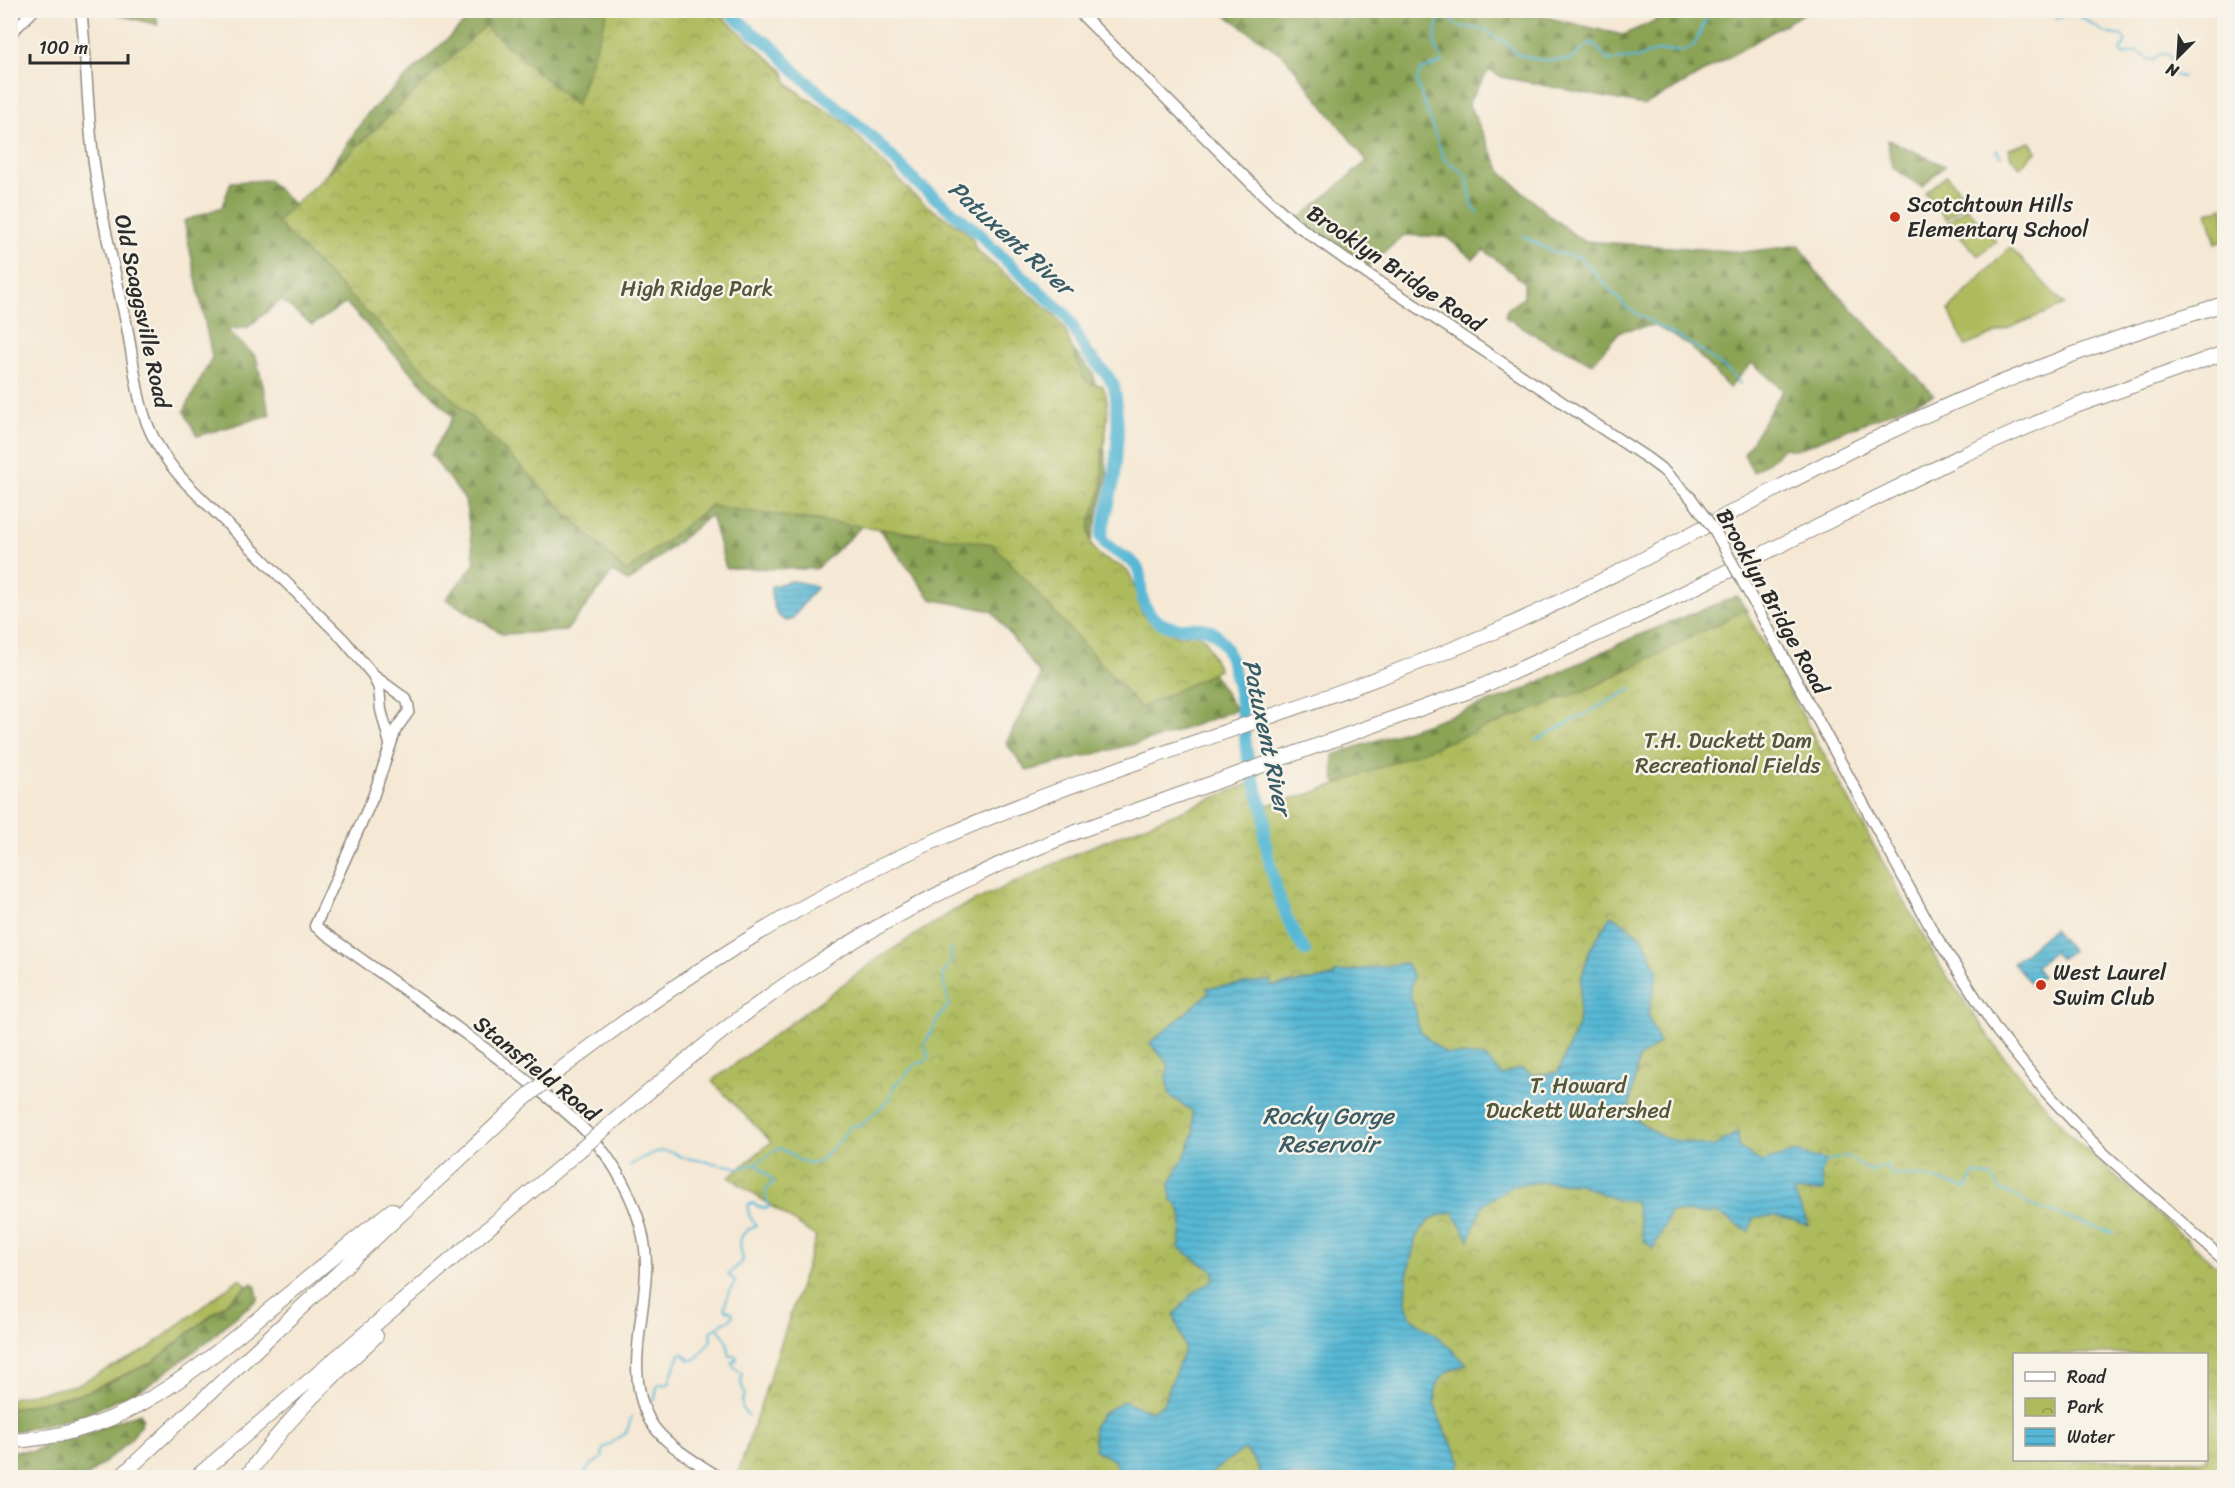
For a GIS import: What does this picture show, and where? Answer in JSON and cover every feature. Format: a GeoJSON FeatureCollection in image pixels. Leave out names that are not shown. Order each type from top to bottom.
{"type":"FeatureCollection","features":[{"type":"Feature","properties":{"kind":"highway"},"geometry":{"type":"LineString","coordinates":[[119,1478],[524,1099],[676,984],[752,936],[830,892],[900,857],[985,819],[1412,665],[1504,627],[1614,575],[1890,432],[1999,383],[2124,336],[2224,294]]}},
{"type":"Feature","properties":{"kind":"highway"},"geometry":{"type":"LineString","coordinates":[[2124,336],[2224,304]]}},
{"type":"Feature","properties":{"kind":"highway"},"geometry":{"type":"LineString","coordinates":[[195,1478],[719,1034],[807,970],[920,903],[1020,854],[1180,794],[1478,688],[1583,642],[2012,433],[2108,394],[2224,353]]}},
{"type":"Feature","properties":{"kind":"highway"},"geometry":{"type":"LineString","coordinates":[[10,1441],[46,1437],[104,1421],[169,1389],[462,1155]]}},
{"type":"Feature","properties":{"kind":"highway"},"geometry":{"type":"LineString","coordinates":[[246,1478],[273,1440],[300,1409],[480,1236]]}},
{"type":"Feature","properties":{"kind":"street"},"geometry":{"type":"LineString","coordinates":[[10,34],[34,10]]}},
{"type":"Feature","properties":{"kind":"street","name":"Old Scaggsville Road"},"geometry":{"type":"LineString","coordinates":[[81,10],[97,184],[125,319],[137,391],[146,423],[173,469],[344,640],[373,675],[397,694]]}},
{"type":"Feature","properties":{"kind":"street","name":"Brooklyn Bridge Road"},"geometry":{"type":"LineString","coordinates":[[1077,10],[1294,223],[1346,260],[1647,458],[1663,470],[1691,498],[1715,531],[1932,930],[1997,1031],[2037,1081],[2100,1150],[2224,1260]]}},
{"type":"Feature","properties":{"kind":"street","name":"Old Scaggsville Road"},"geometry":{"type":"LineString","coordinates":[[373,675],[379,688],[390,745]]}},
{"type":"Feature","properties":{"kind":"street"},"geometry":{"type":"LineString","coordinates":[[390,745],[396,729],[404,719],[409,711],[406,699],[397,694],[385,697],[382,709],[392,722],[404,719]]}},
{"type":"Feature","properties":{"kind":"street","name":"Stansfield Road"},"geometry":{"type":"LineString","coordinates":[[390,745],[373,797],[315,926],[480,1043],[563,1109],[602,1149],[614,1166],[634,1204],[644,1240],[646,1269],[637,1356],[637,1382],[647,1413],[651,1422],[668,1440],[720,1478]]}},
{"type":"Feature","properties":{"kind":"green space"},"geometry":{"type":"Polygon","coordinates":[[[104,11],[156,11],[158,25],[104,11]]]}},
{"type":"Feature","properties":{"kind":"green space","name":"High Ridge Park"},"geometry":{"type":"Polygon","coordinates":[[[477,11],[707,11],[839,128],[936,222],[962,235],[1054,328],[1093,373],[1108,475],[1089,550],[1136,617],[1162,642],[1194,643],[1236,710],[1162,737],[1027,771],[1006,743],[1041,675],[992,611],[931,599],[871,518],[816,569],[726,568],[711,515],[629,582],[613,572],[566,631],[503,634],[446,599],[475,563],[465,500],[431,455],[453,417],[346,303],[312,325],[281,300],[248,327],[227,330],[256,357],[270,415],[197,436],[184,411],[212,357],[184,221],[222,207],[231,182],[268,180],[301,211],[368,113],[477,11]]]}},
{"type":"Feature","properties":{"kind":"green space","name":"High Ridge Park"},"geometry":{"type":"Polygon","coordinates":[[[608,11],[716,11],[783,71],[788,84],[843,121],[914,195],[933,210],[963,228],[973,239],[975,248],[983,256],[1055,315],[1065,329],[1083,378],[1090,383],[1103,386],[1106,395],[1108,413],[1102,458],[1102,486],[1089,531],[1093,547],[1098,554],[1127,571],[1140,608],[1148,620],[1177,635],[1196,633],[1205,639],[1219,670],[1141,708],[993,544],[710,506],[626,572],[276,222],[485,26],[576,106],[608,11]]]}},
{"type":"Feature","properties":{"kind":"green space"},"geometry":{"type":"Polygon","coordinates":[[[1220,11],[1530,11],[1553,19],[1623,35],[1677,11],[1808,11],[1644,105],[1502,77],[1489,70],[1468,103],[1502,173],[1550,216],[1583,241],[1745,252],[1800,245],[1815,270],[1934,395],[1796,450],[1783,448],[1776,456],[1753,472],[1744,454],[1783,390],[1752,363],[1729,388],[1689,345],[1654,325],[1620,331],[1592,364],[1563,347],[1552,345],[1505,317],[1507,309],[1524,297],[1524,282],[1484,250],[1473,259],[1446,237],[1404,235],[1363,271],[1294,223],[1367,161],[1285,57],[1220,11]]]}},
{"type":"Feature","properties":{"kind":"green space"},"geometry":{"type":"Polygon","coordinates":[[[1887,139],[1945,166],[1922,187],[1892,167],[1887,139]]]}},
{"type":"Feature","properties":{"kind":"green space"},"geometry":{"type":"Polygon","coordinates":[[[2030,142],[2037,152],[2020,167],[2010,156],[2009,149],[2030,142]]]}},
{"type":"Feature","properties":{"kind":"green space"},"geometry":{"type":"Polygon","coordinates":[[[1947,175],[1968,201],[1946,219],[1925,193],[1947,175]]]}},
{"type":"Feature","properties":{"kind":"green space"},"geometry":{"type":"Polygon","coordinates":[[[1966,207],[1996,241],[1978,256],[1948,222],[1966,207]]]}},
{"type":"Feature","properties":{"kind":"green space"},"geometry":{"type":"Polygon","coordinates":[[[2224,207],[2224,241],[2216,244],[2207,212],[2224,207]]]}},
{"type":"Feature","properties":{"kind":"green space"},"geometry":{"type":"Polygon","coordinates":[[[2010,247],[2065,305],[1965,346],[1949,310],[2010,247]]]}},
{"type":"Feature","properties":{"kind":"green space"},"geometry":{"type":"Polygon","coordinates":[[[1737,596],[1747,611],[1587,702],[1350,793],[1334,780],[1333,755],[1514,694],[1634,637],[1737,596]]]}},
{"type":"Feature","properties":{"kind":"green space","name":"T. Howard Duckett Watershed"},"geometry":{"type":"Polygon","coordinates":[[[1745,610],[1940,966],[1997,1048],[2072,1137],[2224,1273],[2224,1477],[737,1476],[816,1237],[729,1177],[771,1142],[712,1081],[877,959],[953,911],[1093,846],[1256,781],[1266,805],[1310,794],[1593,687],[1745,610]]]}},
{"type":"Feature","properties":{"kind":"green space"},"geometry":{"type":"Polygon","coordinates":[[[240,1278],[247,1286],[153,1362],[87,1392],[11,1409],[11,1398],[76,1385],[146,1350],[240,1278]]]}},
{"type":"Feature","properties":{"kind":"green space"},"geometry":{"type":"Polygon","coordinates":[[[252,1283],[256,1287],[258,1299],[212,1338],[147,1386],[80,1417],[11,1432],[11,1409],[87,1392],[153,1362],[252,1283]]]}},
{"type":"Feature","properties":{"kind":"green space"},"geometry":{"type":"Polygon","coordinates":[[[140,1413],[143,1418],[127,1443],[87,1477],[11,1477],[10,1451],[33,1451],[52,1443],[83,1436],[140,1413]]]}},
{"type":"Feature","properties":{"kind":"water"},"geometry":{"type":"Polygon","coordinates":[[[792,581],[813,585],[817,588],[791,620],[786,620],[781,618],[775,609],[771,586],[792,581]]]}},
{"type":"Feature","properties":{"kind":"water","name":"Rocky Gorge Reservoir"},"geometry":{"type":"Polygon","coordinates":[[[1612,915],[1642,937],[1658,971],[1648,1015],[1659,1043],[1639,1058],[1629,1108],[1638,1121],[1664,1138],[1713,1147],[1738,1132],[1739,1148],[1761,1162],[1795,1152],[1826,1161],[1821,1173],[1824,1191],[1793,1192],[1809,1225],[1777,1216],[1754,1217],[1749,1232],[1719,1214],[1669,1212],[1665,1226],[1653,1248],[1644,1241],[1635,1201],[1617,1200],[1579,1184],[1541,1182],[1512,1186],[1483,1204],[1469,1240],[1453,1212],[1431,1218],[1416,1237],[1407,1277],[1406,1303],[1411,1318],[1438,1337],[1467,1364],[1445,1374],[1438,1383],[1435,1394],[1439,1417],[1461,1461],[1454,1477],[1262,1477],[1257,1465],[1245,1449],[1208,1477],[1119,1477],[1115,1461],[1095,1450],[1093,1427],[1102,1414],[1123,1401],[1151,1411],[1163,1404],[1185,1348],[1174,1315],[1192,1294],[1214,1279],[1214,1272],[1179,1248],[1182,1222],[1179,1209],[1171,1199],[1170,1183],[1185,1156],[1194,1133],[1192,1111],[1170,1096],[1166,1079],[1169,1065],[1150,1043],[1209,993],[1207,988],[1270,981],[1272,986],[1334,977],[1334,973],[1406,963],[1413,976],[1410,996],[1416,1011],[1418,1028],[1447,1054],[1485,1057],[1502,1075],[1520,1068],[1534,1075],[1558,1072],[1578,1025],[1581,980],[1590,949],[1612,915]]]}},
{"type":"Feature","properties":{"kind":"water"},"geometry":{"type":"Polygon","coordinates":[[[2053,929],[2072,951],[2060,959],[2053,952],[2036,967],[2042,976],[2032,985],[2013,963],[2053,929]]]}},
{"type":"Feature","properties":{"kind":"waterway","name":"Patuxent River"},"geometry":{"type":"LineString","coordinates":[[727,10],[772,46],[799,75],[870,135],[918,184],[980,234],[991,247],[1067,316],[1087,353],[1108,376],[1114,386],[1118,431],[1115,476],[1101,537],[1110,547],[1135,564],[1140,575],[1142,598],[1154,618],[1172,627],[1206,629],[1221,640],[1228,653],[1238,688],[1249,764],[1264,813],[1264,837],[1271,869],[1290,926],[1305,951]]}},
{"type":"Feature","properties":{"kind":"waterway"},"geometry":{"type":"LineString","coordinates":[[1442,10],[1435,40],[1442,62],[1420,71],[1417,83],[1444,159],[1465,174],[1473,208],[1479,213]]}},
{"type":"Feature","properties":{"kind":"waterway"},"geometry":{"type":"LineString","coordinates":[[1447,10],[1453,22],[1458,26],[1486,30],[1497,39],[1506,42],[1516,54],[1540,60],[1570,60],[1592,42],[1608,60],[1637,58],[1656,51],[1684,51],[1696,42],[1705,21],[1713,10]]}},
{"type":"Feature","properties":{"kind":"waterway"},"geometry":{"type":"LineString","coordinates":[[2053,10],[2057,18],[2070,15],[2081,17],[2104,32],[2122,36],[2126,41],[2121,51],[2124,55],[2138,51],[2149,60],[2154,60],[2160,54],[2168,54],[2174,75],[2183,77]]}},
{"type":"Feature","properties":{"kind":"waterway"},"geometry":{"type":"LineString","coordinates":[[1996,150],[2001,156]]}},
{"type":"Feature","properties":{"kind":"waterway"},"geometry":{"type":"LineString","coordinates":[[1523,236],[1551,251],[1581,258],[1627,308],[1699,349],[1731,373],[1740,384]]}},
{"type":"Feature","properties":{"kind":"waterway"},"geometry":{"type":"LineString","coordinates":[[1536,740],[1632,689]]}},
{"type":"Feature","properties":{"kind":"waterway"},"geometry":{"type":"LineString","coordinates":[[629,1166],[655,1152],[668,1151],[681,1157],[741,1168],[756,1163],[779,1148],[793,1155],[797,1160],[820,1162],[852,1125],[860,1126],[889,1100],[894,1086],[916,1064],[925,1062],[929,1057],[924,1045],[939,1017],[949,1005],[943,973],[951,962],[951,948]]}},
{"type":"Feature","properties":{"kind":"waterway"},"geometry":{"type":"LineString","coordinates":[[1826,1161],[1847,1156],[1870,1171],[1888,1165],[1891,1174],[1920,1176],[1967,1188],[1975,1173],[1991,1177],[2002,1191],[2018,1197],[2029,1205],[2113,1233]]}},
{"type":"Feature","properties":{"kind":"waterway"},"geometry":{"type":"LineString","coordinates":[[652,1401],[655,1399],[660,1383],[664,1385],[670,1383],[680,1354],[684,1354],[689,1360],[696,1359],[711,1340],[711,1332],[725,1321],[730,1320],[733,1315],[732,1312],[724,1309],[735,1282],[728,1275],[743,1261],[740,1245],[742,1236],[756,1226],[749,1215],[748,1205],[753,1203],[761,1208],[769,1207],[765,1195],[767,1188],[774,1182],[756,1163]]}},
{"type":"Feature","properties":{"kind":"waterway"},"geometry":{"type":"LineString","coordinates":[[717,1328],[726,1340],[729,1356],[736,1356],[737,1360],[732,1362],[742,1374],[741,1382],[745,1395],[742,1409],[749,1416]]}},
{"type":"Feature","properties":{"kind":"waterway"},"geometry":{"type":"LineString","coordinates":[[581,1478],[591,1465],[602,1458],[603,1449],[626,1433],[632,1416]]}},
{"type":"Feature","properties":{"kind":"place","name":"Scotchtown Hills Elementary School"},"geometry":{"type":"Point","coordinates":[1895,217]}},
{"type":"Feature","properties":{"kind":"place","name":"West Laurel Swim Club"},"geometry":{"type":"Point","coordinates":[2041,985]}},
{"type":"Feature","properties":{"kind":"park label","name":"T.H. Duckett Dam Recreational Fields"},"geometry":{"type":"Point","coordinates":[1728,752]}}]}
